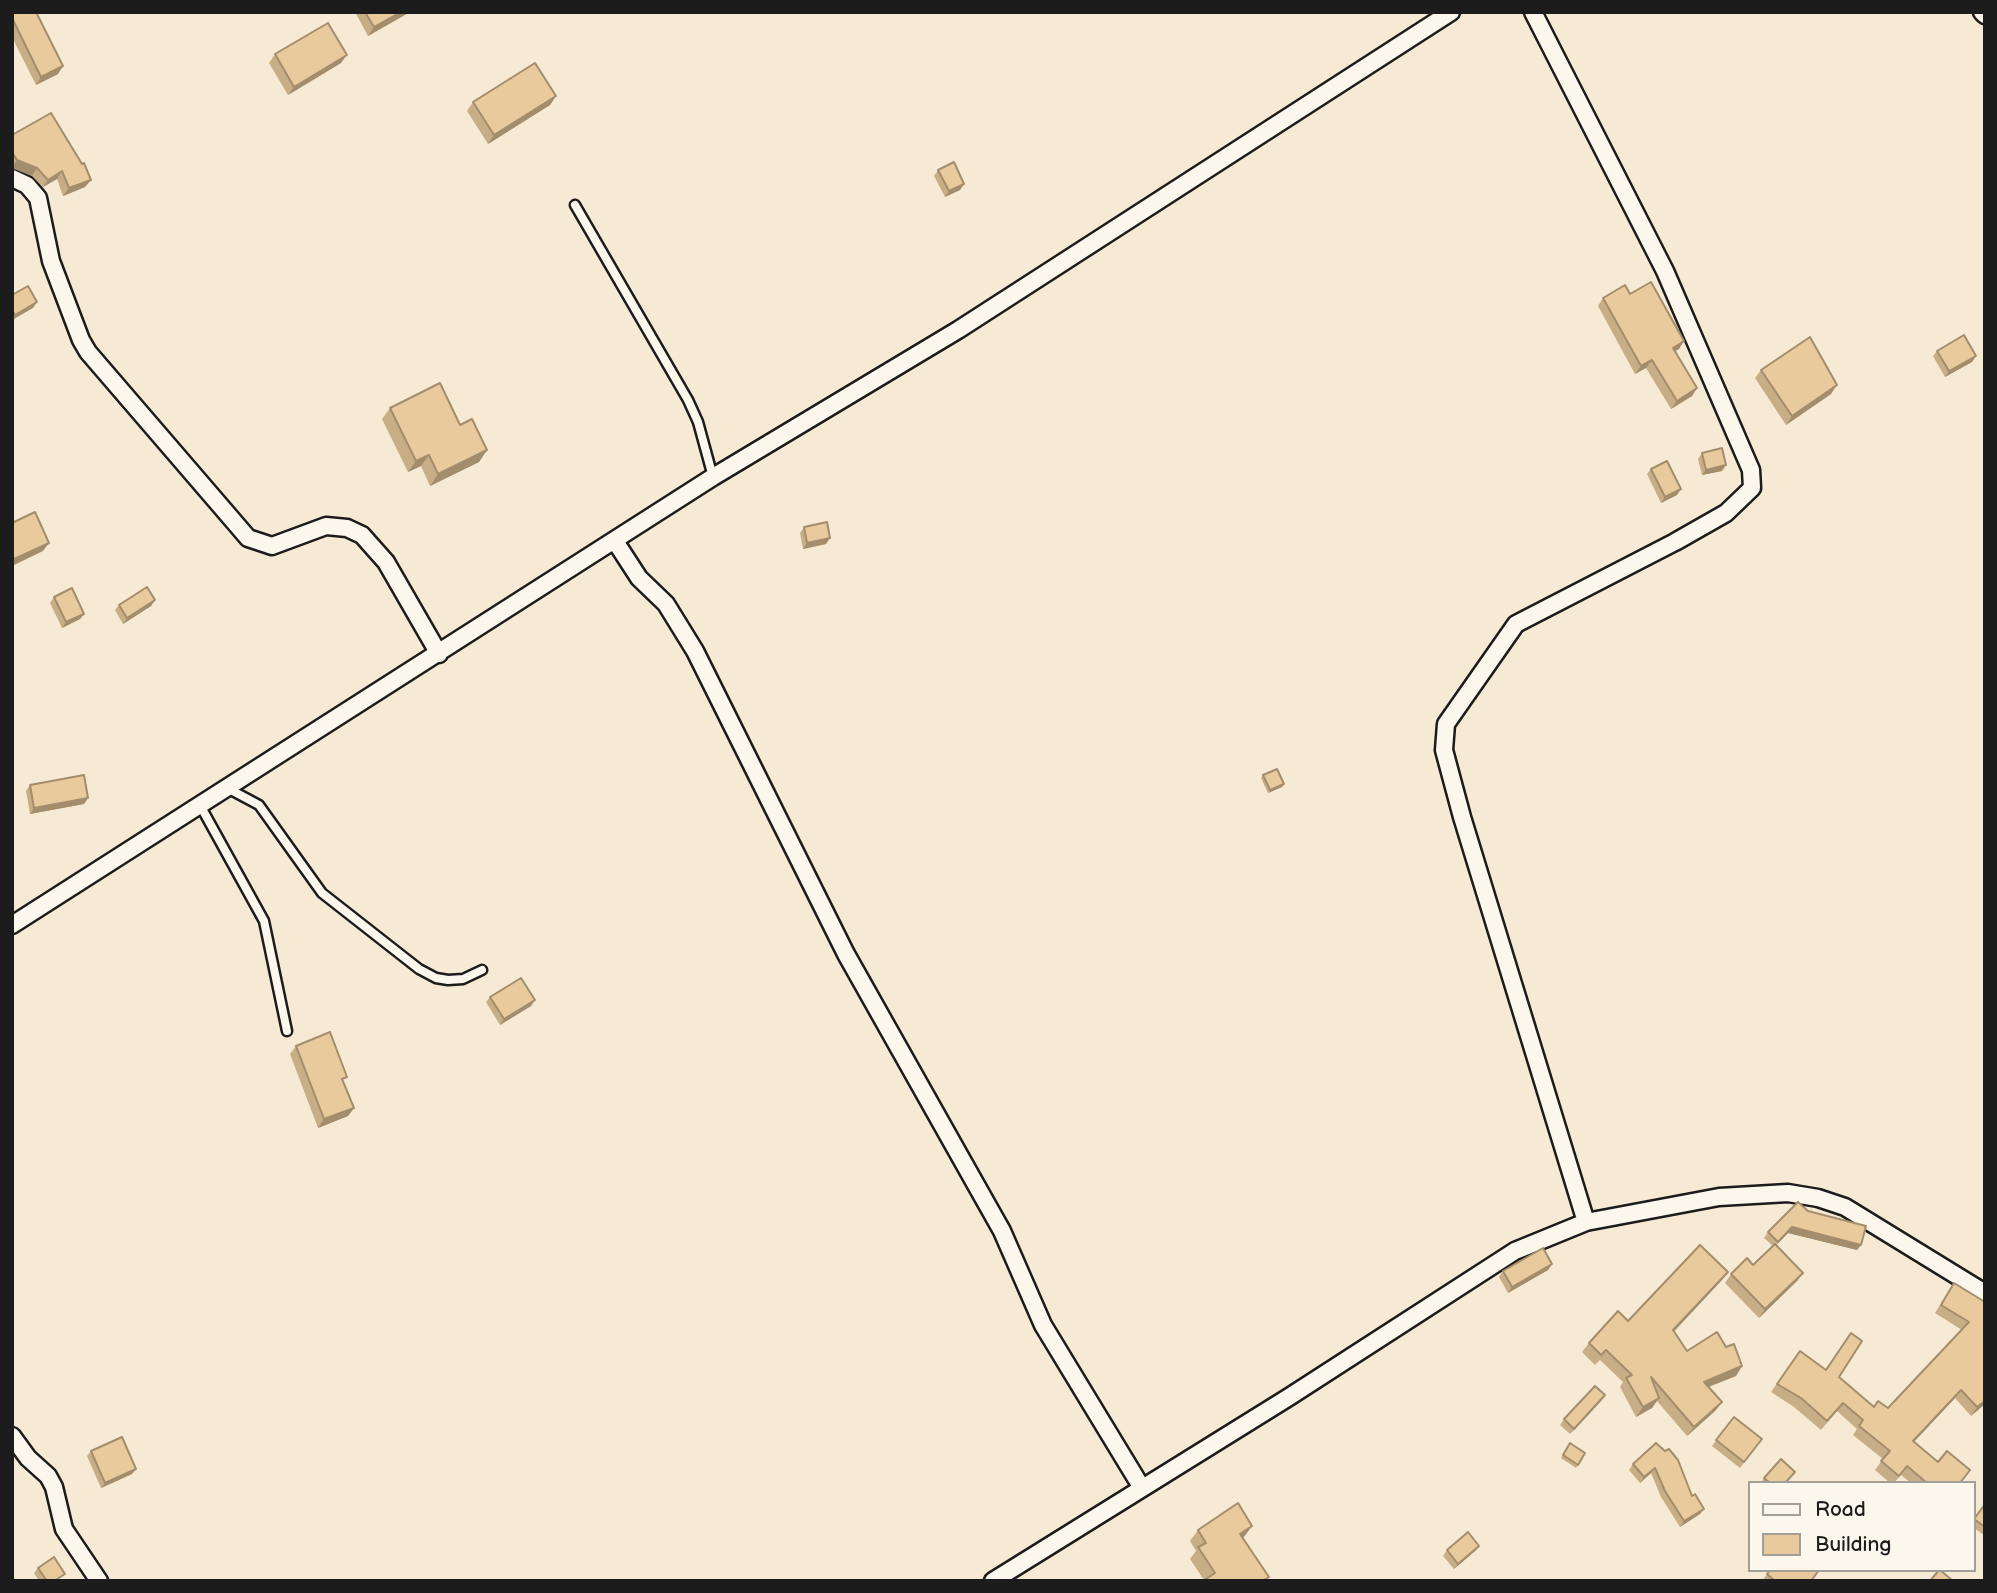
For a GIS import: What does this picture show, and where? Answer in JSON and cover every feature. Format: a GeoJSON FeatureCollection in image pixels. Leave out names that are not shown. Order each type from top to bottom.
{"type":"FeatureCollection","features":[{"type":"Feature","properties":{"kind":"street"},"geometry":{"type":"LineString","coordinates":[[12,925],[201,807],[713,477],[958,330],[1451,12]]}},
{"type":"Feature","properties":{"kind":"street"},"geometry":{"type":"LineString","coordinates":[[1533,12],[1665,271],[1751,470],[1752,488],[1726,513],[1516,624],[1446,724],[1444,750],[1462,817],[1586,1222]]}},
{"type":"Feature","properties":{"kind":"street"},"geometry":{"type":"LineString","coordinates":[[12,178],[27,185],[38,198],[51,261],[88,352],[248,538],[272,546],[326,526],[347,528],[362,535],[386,562],[439,654]]}},
{"type":"Feature","properties":{"kind":"street"},"geometry":{"type":"LineString","coordinates":[[615,541],[639,579],[666,604],[695,651],[846,954],[1002,1231],[1043,1325],[1142,1488]]}},
{"type":"Feature","properties":{"kind":"street"},"geometry":{"type":"LineString","coordinates":[[993,1581],[1515,1251],[1586,1222],[1719,1197],[1788,1193],[1818,1198],[1845,1207],[1985,1293]]}},
{"type":"Feature","properties":{"kind":"street"},"geometry":{"type":"LineString","coordinates":[[12,1436],[28,1458],[48,1476],[54,1487],[64,1529],[99,1581]]}},
{"type":"Feature","properties":{"kind":"lane"},"geometry":{"type":"LineString","coordinates":[[575,205],[688,400],[698,422],[713,477]]}},
{"type":"Feature","properties":{"kind":"lane"},"geometry":{"type":"LineString","coordinates":[[229,789],[258,805],[322,893],[419,968],[436,978],[448,981],[463,979],[482,971]]}},
{"type":"Feature","properties":{"kind":"lane"},"geometry":{"type":"LineString","coordinates":[[201,807],[264,921],[287,1031]]}},
{"type":"Feature","properties":{"kind":"building"},"geometry":{"type":"Polygon","coordinates":[[[12,12],[36,12],[63,66],[41,77],[12,18],[12,12]]]}},
{"type":"Feature","properties":{"kind":"building"},"geometry":{"type":"Polygon","coordinates":[[[365,12],[401,12],[374,27],[365,12]]]}},
{"type":"Feature","properties":{"kind":"building"},"geometry":{"type":"Polygon","coordinates":[[[328,23],[347,55],[294,87],[275,54],[328,23]]]}},
{"type":"Feature","properties":{"kind":"building"},"geometry":{"type":"Polygon","coordinates":[[[535,63],[556,96],[494,135],[473,102],[535,63]]]}},
{"type":"Feature","properties":{"kind":"building"},"geometry":{"type":"Polygon","coordinates":[[[51,113],[82,164],[84,163],[91,180],[69,188],[62,171],[48,180],[37,168],[17,160],[12,152],[12,135],[51,113]]]}},
{"type":"Feature","properties":{"kind":"building"},"geometry":{"type":"Polygon","coordinates":[[[954,162],[964,184],[949,191],[938,170],[954,162]]]}},
{"type":"Feature","properties":{"kind":"building"},"geometry":{"type":"Polygon","coordinates":[[[1651,282],[1684,341],[1673,348],[1697,388],[1677,401],[1652,360],[1641,366],[1603,298],[1625,285],[1630,294],[1651,282]]]}},
{"type":"Feature","properties":{"kind":"building"},"geometry":{"type":"Polygon","coordinates":[[[28,286],[37,302],[15,315],[12,310],[12,295],[28,286]]]}},
{"type":"Feature","properties":{"kind":"building"},"geometry":{"type":"Polygon","coordinates":[[[1964,335],[1976,356],[1949,371],[1937,351],[1964,335]]]}},
{"type":"Feature","properties":{"kind":"building"},"geometry":{"type":"Polygon","coordinates":[[[1810,337],[1837,385],[1792,416],[1761,370],[1810,337]]]}},
{"type":"Feature","properties":{"kind":"building"},"geometry":{"type":"Polygon","coordinates":[[[440,383],[460,425],[472,419],[487,450],[438,474],[429,455],[416,461],[390,408],[440,383]]]}},
{"type":"Feature","properties":{"kind":"building"},"geometry":{"type":"Polygon","coordinates":[[[1722,448],[1726,465],[1706,470],[1702,453],[1722,448]]]}},
{"type":"Feature","properties":{"kind":"building"},"geometry":{"type":"Polygon","coordinates":[[[1667,461],[1681,489],[1665,497],[1651,469],[1667,461]]]}},
{"type":"Feature","properties":{"kind":"building"},"geometry":{"type":"Polygon","coordinates":[[[35,512],[49,543],[12,560],[12,523],[35,512]]]}},
{"type":"Feature","properties":{"kind":"building"},"geometry":{"type":"Polygon","coordinates":[[[827,522],[830,538],[807,543],[804,527],[827,522]]]}},
{"type":"Feature","properties":{"kind":"building"},"geometry":{"type":"Polygon","coordinates":[[[147,587],[155,600],[127,618],[119,605],[147,587]]]}},
{"type":"Feature","properties":{"kind":"building"},"geometry":{"type":"Polygon","coordinates":[[[72,588],[84,614],[66,622],[54,597],[72,588]]]}},
{"type":"Feature","properties":{"kind":"building"},"geometry":{"type":"Polygon","coordinates":[[[1277,769],[1284,784],[1270,790],[1263,775],[1277,769]]]}},
{"type":"Feature","properties":{"kind":"building"},"geometry":{"type":"Polygon","coordinates":[[[84,775],[88,798],[34,808],[30,785],[84,775]]]}},
{"type":"Feature","properties":{"kind":"building"},"geometry":{"type":"Polygon","coordinates":[[[521,978],[535,1000],[504,1019],[490,997],[521,978]]]}},
{"type":"Feature","properties":{"kind":"building"},"geometry":{"type":"Polygon","coordinates":[[[330,1032],[347,1077],[342,1079],[354,1108],[324,1119],[296,1046],[330,1032]]]}},
{"type":"Feature","properties":{"kind":"building"},"geometry":{"type":"Polygon","coordinates":[[[1798,1202],[1808,1211],[1866,1226],[1861,1245],[1792,1227],[1778,1242],[1768,1232],[1798,1202]]]}},
{"type":"Feature","properties":{"kind":"building"},"geometry":{"type":"Polygon","coordinates":[[[1775,1244],[1803,1273],[1765,1309],[1731,1274],[1747,1258],[1753,1265],[1775,1244]]]}},
{"type":"Feature","properties":{"kind":"building"},"geometry":{"type":"Polygon","coordinates":[[[1700,1245],[1728,1272],[1673,1330],[1687,1351],[1717,1332],[1726,1347],[1734,1344],[1742,1366],[1704,1382],[1722,1402],[1694,1427],[1651,1377],[1659,1398],[1643,1407],[1626,1378],[1632,1375],[1606,1350],[1601,1355],[1589,1343],[1618,1311],[1628,1321],[1700,1245]]]}},
{"type":"Feature","properties":{"kind":"building"},"geometry":{"type":"Polygon","coordinates":[[[1543,1248],[1552,1264],[1512,1287],[1503,1271],[1543,1248]]]}},
{"type":"Feature","properties":{"kind":"building"},"geometry":{"type":"Polygon","coordinates":[[[1954,1283],[1985,1302],[1985,1401],[1977,1407],[1961,1390],[1913,1441],[1938,1462],[1947,1451],[1970,1470],[1962,1481],[1925,1481],[1907,1466],[1899,1476],[1881,1461],[1890,1451],[1859,1426],[1863,1420],[1843,1403],[1827,1421],[1801,1398],[1777,1384],[1800,1351],[1826,1370],[1851,1333],[1862,1341],[1839,1377],[1874,1407],[1878,1401],[1888,1408],[1969,1322],[1941,1305],[1954,1283]]]}},
{"type":"Feature","properties":{"kind":"building"},"geometry":{"type":"Polygon","coordinates":[[[1595,1386],[1605,1395],[1574,1429],[1564,1419],[1595,1386]]]}},
{"type":"Feature","properties":{"kind":"building"},"geometry":{"type":"Polygon","coordinates":[[[1734,1417],[1762,1439],[1744,1462],[1716,1440],[1734,1417]]]}},
{"type":"Feature","properties":{"kind":"building"},"geometry":{"type":"Polygon","coordinates":[[[122,1437],[136,1469],[105,1483],[91,1451],[122,1437]]]}},
{"type":"Feature","properties":{"kind":"building"},"geometry":{"type":"Polygon","coordinates":[[[1570,1443],[1585,1453],[1578,1465],[1563,1455],[1570,1443]]]}},
{"type":"Feature","properties":{"kind":"building"},"geometry":{"type":"Polygon","coordinates":[[[1656,1443],[1665,1451],[1669,1449],[1678,1460],[1692,1496],[1695,1494],[1704,1509],[1684,1521],[1665,1491],[1655,1468],[1644,1477],[1633,1464],[1656,1443]]]}},
{"type":"Feature","properties":{"kind":"building"},"geometry":{"type":"Polygon","coordinates":[[[1781,1459],[1795,1472],[1787,1481],[1768,1481],[1764,1478],[1781,1459]]]}},
{"type":"Feature","properties":{"kind":"building"},"geometry":{"type":"Polygon","coordinates":[[[1238,1503],[1252,1526],[1240,1534],[1269,1577],[1262,1581],[1203,1581],[1215,1573],[1198,1547],[1206,1543],[1198,1530],[1238,1503]]]}},
{"type":"Feature","properties":{"kind":"building"},"geometry":{"type":"Polygon","coordinates":[[[1985,1504],[1985,1527],[1976,1520],[1985,1504]]]}},
{"type":"Feature","properties":{"kind":"building"},"geometry":{"type":"Polygon","coordinates":[[[1468,1532],[1479,1546],[1458,1564],[1447,1550],[1468,1532]]]}},
{"type":"Feature","properties":{"kind":"building"},"geometry":{"type":"Polygon","coordinates":[[[54,1557],[65,1574],[54,1581],[47,1581],[38,1568],[54,1557]]]}},
{"type":"Feature","properties":{"kind":"building"},"geometry":{"type":"Polygon","coordinates":[[[1818,1572],[1811,1581],[1775,1581],[1767,1574],[1818,1572]]]}},
{"type":"Feature","properties":{"kind":"building"},"geometry":{"type":"Polygon","coordinates":[[[1937,1572],[1942,1572],[1953,1581],[1930,1581],[1937,1572]]]}}]}
